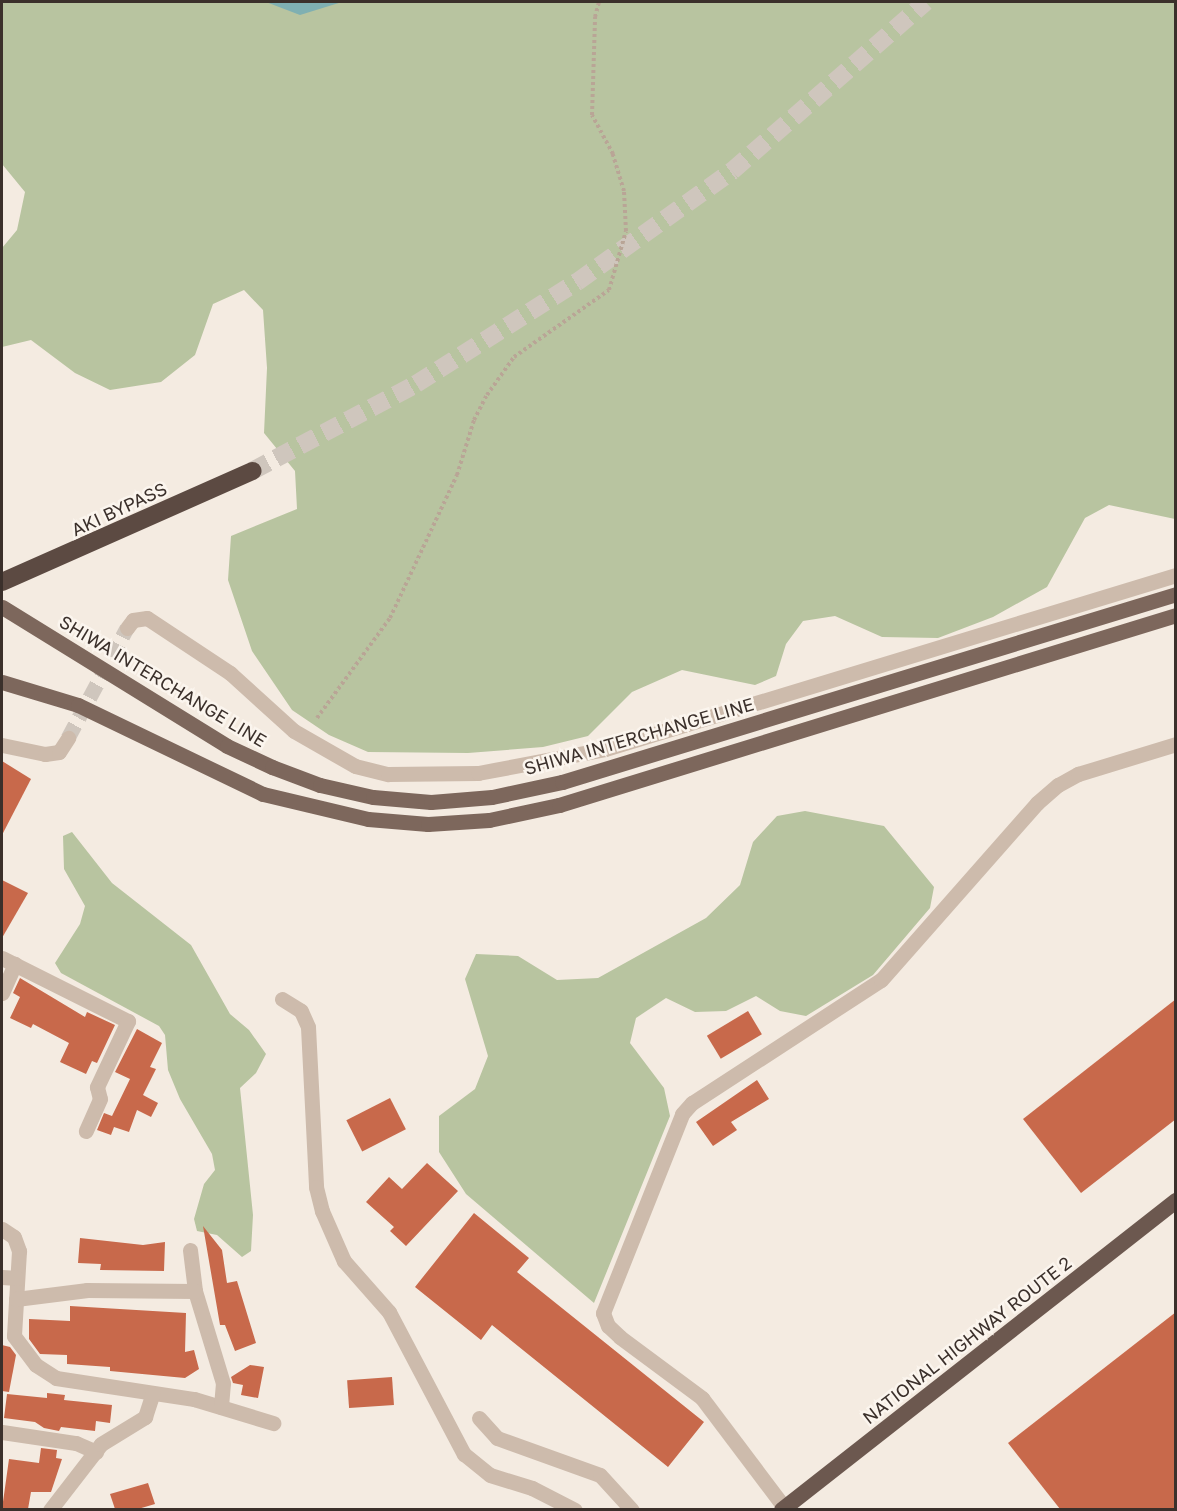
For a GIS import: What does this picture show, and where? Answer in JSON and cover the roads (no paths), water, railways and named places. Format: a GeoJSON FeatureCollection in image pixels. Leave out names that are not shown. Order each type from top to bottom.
{"type":"FeatureCollection","features":[{"type":"Feature","properties":{"kind":"highway","name":"AKI BYPASS"},"geometry":{"type":"LineString","coordinates":[[2,582],[252,471]]}},
{"type":"Feature","properties":{"kind":"highway","name":"NATIONAL HIGHWAY ROUTE 2"},"geometry":{"type":"LineString","coordinates":[[783,1508],[1176,1201]]}},
{"type":"Feature","properties":{"kind":"main road","name":"SHIWA INTERCHANGE LINE"},"geometry":{"type":"LineString","coordinates":[[4,608],[227,746],[272,767],[320,785],[373,797],[431,802],[492,797],[562,782],[1176,594]]}},
{"type":"Feature","properties":{"kind":"main road"},"geometry":{"type":"LineString","coordinates":[[2,682],[78,705],[263,794],[368,819],[458,822],[489,820],[559,805],[1176,615]]}},
{"type":"Feature","properties":{"kind":"street"},"geometry":{"type":"LineString","coordinates":[[127,628],[133,620],[147,618],[230,673],[294,732],[355,766],[388,774],[478,773],[605,749],[1176,575]]}},
{"type":"Feature","properties":{"kind":"street"},"geometry":{"type":"LineString","coordinates":[[2,745],[45,754],[59,752],[68,738]]}},
{"type":"Feature","properties":{"kind":"street"},"geometry":{"type":"LineString","coordinates":[[783,1508],[702,1398],[620,1337],[608,1326],[603,1313],[607,1296],[682,1114],[692,1103],[881,980],[1037,803],[1058,785],[1078,774],[1176,744]]}},
{"type":"Feature","properties":{"kind":"street"},"geometry":{"type":"LineString","coordinates":[[2,993],[8,961],[128,1021],[97,1087],[100,1099],[86,1131]]}},
{"type":"Feature","properties":{"kind":"street"},"geometry":{"type":"LineString","coordinates":[[282,999],[301,1011],[308,1027],[316,1187],[322,1211],[344,1261],[389,1312],[464,1454],[490,1475],[532,1488],[575,1509]]}},
{"type":"Feature","properties":{"kind":"street"},"geometry":{"type":"LineString","coordinates":[[2,1229],[14,1237],[19,1251],[16,1299],[8,1328],[36,1365],[56,1378],[153,1393],[220,1407],[273,1423]]}},
{"type":"Feature","properties":{"kind":"street"},"geometry":{"type":"LineString","coordinates":[[190,1250],[195,1291],[223,1383],[220,1407]]}},
{"type":"Feature","properties":{"kind":"street"},"geometry":{"type":"LineString","coordinates":[[2,1277],[17,1278]]}},
{"type":"Feature","properties":{"kind":"street"},"geometry":{"type":"LineString","coordinates":[[16,1299],[87,1290],[195,1291]]}},
{"type":"Feature","properties":{"kind":"street"},"geometry":{"type":"LineString","coordinates":[[50,1509],[101,1444],[145,1417],[153,1393]]}},
{"type":"Feature","properties":{"kind":"street"},"geometry":{"type":"LineString","coordinates":[[479,1418],[497,1438],[600,1475],[632,1509]]}},
{"type":"Feature","properties":{"kind":"street"},"geometry":{"type":"LineString","coordinates":[[2,1432],[76,1443],[96,1452]]}},
{"type":"Feature","properties":{"kind":"water"},"geometry":{"type":"Polygon","coordinates":[[[266,2],[342,2],[300,15],[266,2]]]}},
{"type":"Feature","properties":{"kind":"tunnel"},"geometry":{"type":"LineString","coordinates":[[252,471],[416,384],[577,282],[732,171],[926,2]]}},
{"type":"Feature","properties":{"kind":"tunnel"},"geometry":{"type":"LineString","coordinates":[[68,738],[127,628]]}}]}
